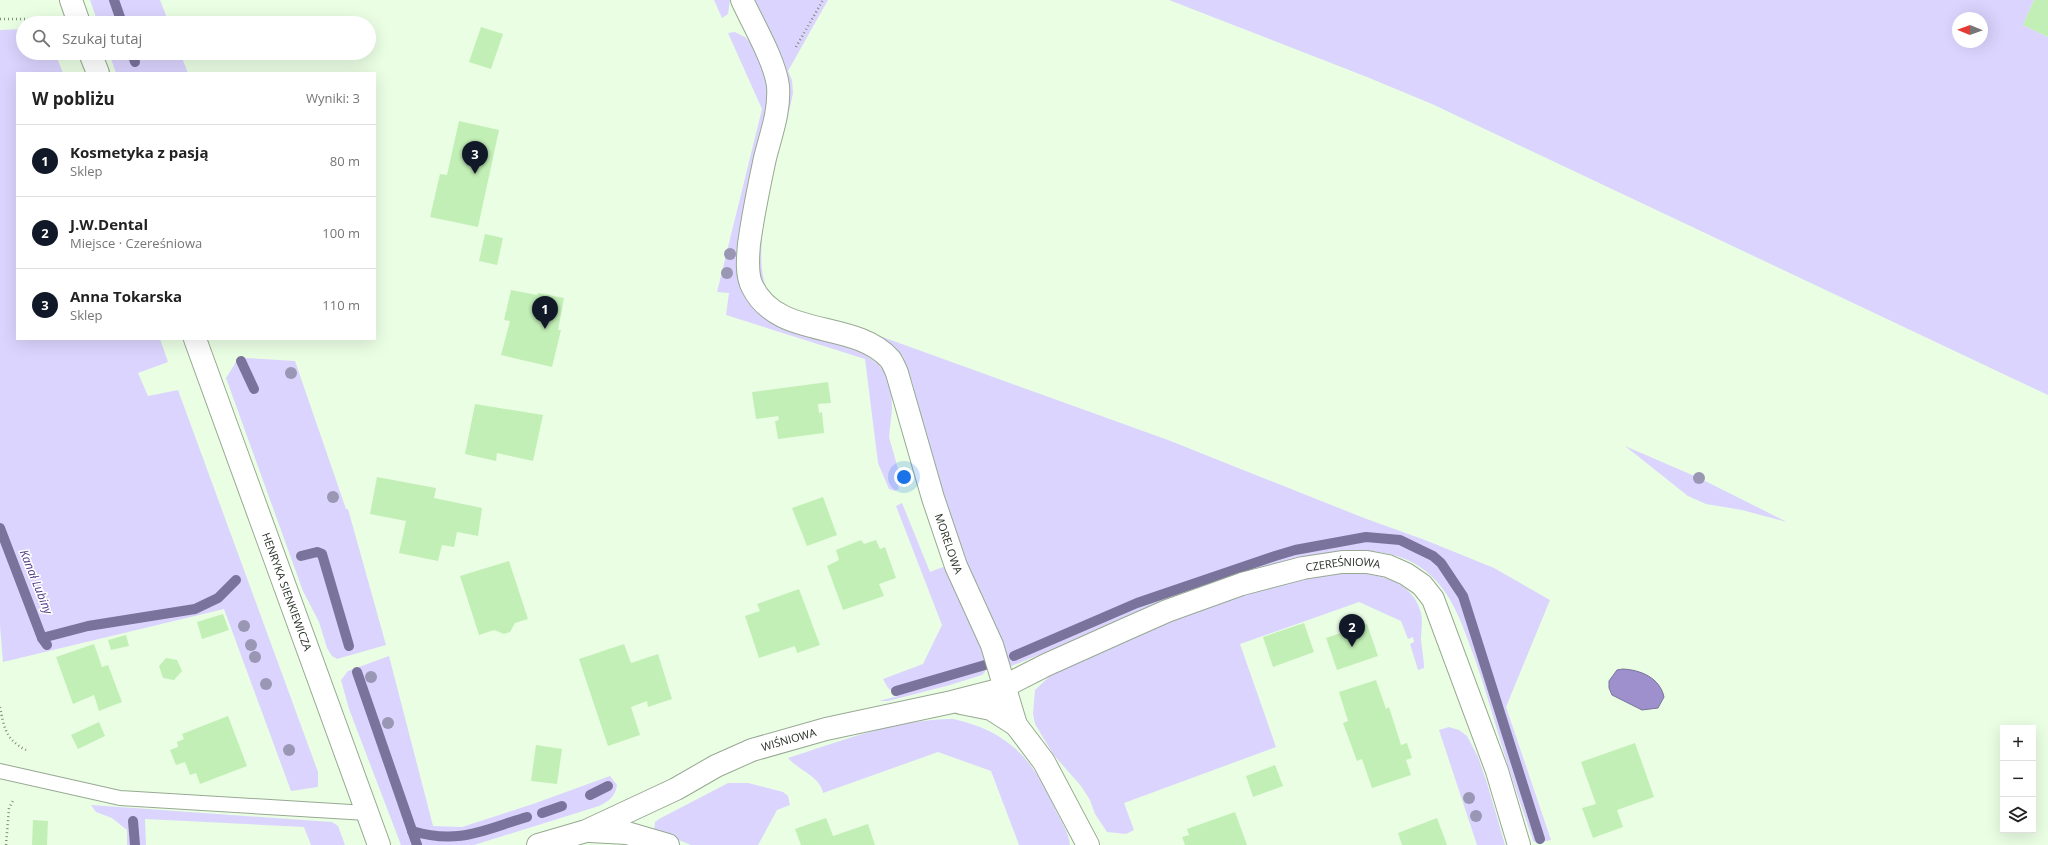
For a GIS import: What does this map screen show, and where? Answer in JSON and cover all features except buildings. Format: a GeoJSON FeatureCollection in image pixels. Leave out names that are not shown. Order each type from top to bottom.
{"type":"FeatureCollection","features":[{"type":"Feature","properties":{"kind":"street"},"geometry":{"type":"LineString","coordinates":[[71,0],[77,16]]}},
{"type":"Feature","properties":{"kind":"street"},"geometry":{"type":"LineString","coordinates":[[742,0],[773,68]]}},
{"type":"Feature","properties":{"kind":"street"},"geometry":{"type":"LineString","coordinates":[[93,60],[98,72]]}},
{"type":"Feature","properties":{"kind":"street","name":"MORELOWA"},"geometry":{"type":"LineString","coordinates":[[773,68],[778,86],[777,113],[752,217],[748,253],[751,284],[758,297],[774,312],[788,319],[854,338],[882,353],[890,360],[897,372],[933,498],[954,559],[985,626],[1016,725]]}},
{"type":"Feature","properties":{"kind":"street","name":"HENRYKA SIENKIEWICZA"},"geometry":{"type":"LineString","coordinates":[[194,340],[378,845]]}},
{"type":"Feature","properties":{"kind":"street","name":"CZEREŚNIOWA"},"geometry":{"type":"LineString","coordinates":[[1004,686],[1046,664],[1167,611],[1242,584],[1303,568],[1342,562],[1367,562],[1388,566],[1414,579],[1433,599],[1497,771],[1519,845]]}},
{"type":"Feature","properties":{"kind":"street","name":"WIŚNIOWA"},"geometry":{"type":"LineString","coordinates":[[538,845],[586,831],[676,789],[716,766],[752,750],[789,738],[865,719],[952,702],[995,691],[1004,686]]}},
{"type":"Feature","properties":{"kind":"street","name":"MORELOWA"},"geometry":{"type":"LineString","coordinates":[[952,702],[991,708],[1016,725],[1044,762],[1088,845]]}},
{"type":"Feature","properties":{"kind":"street","name":"WIŚNIOWA"},"geometry":{"type":"LineString","coordinates":[[586,831],[602,830],[627,833],[668,845]]}},
{"type":"Feature","properties":{"kind":"lane"},"geometry":{"type":"LineString","coordinates":[[0,771],[120,798],[367,813]]}},
{"type":"Feature","properties":{"kind":"path"},"geometry":{"type":"LineString","coordinates":[[773,68],[783,64],[789,59],[823,0]]}},
{"type":"Feature","properties":{"kind":"path"},"geometry":{"type":"LineString","coordinates":[[0,19],[16,19]]}},
{"type":"Feature","properties":{"kind":"path"},"geometry":{"type":"LineString","coordinates":[[0,708],[4,730],[18,746],[26,750]]}},
{"type":"Feature","properties":{"kind":"path"},"geometry":{"type":"LineString","coordinates":[[6,845],[9,808],[14,799],[20,795]]}},
{"type":"Feature","properties":{"kind":"shaded area"},"geometry":{"type":"Polygon","coordinates":[[[90,0],[160,0],[166,16],[96,16],[90,0]]]}},
{"type":"Feature","properties":{"kind":"shaded area"},"geometry":{"type":"Polygon","coordinates":[[[714,0],[730,0],[728,14],[722,18],[714,0]]]}},
{"type":"Feature","properties":{"kind":"shaded area"},"geometry":{"type":"Polygon","coordinates":[[[751,0],[828,0],[788,71],[792,80],[793,93],[769,194],[761,249],[762,272],[768,291],[758,274],[756,259],[778,137],[751,0]]]}},
{"type":"Feature","properties":{"kind":"shaded area"},"geometry":{"type":"Polygon","coordinates":[[[1169,0],[2034,0],[2023,25],[2048,37],[2048,395],[1432,104],[1367,77],[1169,0]]]}},
{"type":"Feature","properties":{"kind":"shaded area"},"geometry":{"type":"Polygon","coordinates":[[[16,29],[16,60],[58,60],[63,72],[16,72],[16,340],[160,340],[168,362],[138,373],[148,396],[178,390],[318,772],[318,787],[291,791],[224,609],[3,662],[0,626],[0,30],[16,29]]]}},
{"type":"Feature","properties":{"kind":"shaded area"},"geometry":{"type":"Polygon","coordinates":[[[735,32],[745,37],[753,45],[772,87],[741,285],[746,297],[755,306],[860,351],[878,364],[887,375],[891,389],[892,409],[889,437],[898,469],[896,477],[899,489],[895,491],[889,489],[878,463],[865,359],[726,315],[729,293],[717,292],[762,109],[728,33],[735,32]]]}},
{"type":"Feature","properties":{"kind":"shaded area"},"geometry":{"type":"Polygon","coordinates":[[[111,60],[183,60],[188,72],[116,72],[111,60]]]}},
{"type":"Feature","properties":{"kind":"shaded area"},"geometry":{"type":"Polygon","coordinates":[[[877,335],[1168,440],[1364,518],[1425,540],[1494,568],[1550,600],[1506,707],[1551,840],[1537,843],[1533,841],[1476,662],[1456,610],[1441,586],[1431,576],[1420,567],[1401,557],[1371,551],[1339,552],[1162,602],[1090,634],[1009,667],[964,562],[918,413],[913,385],[903,356],[877,335]]]}},
{"type":"Feature","properties":{"kind":"shaded area"},"geometry":{"type":"Polygon","coordinates":[[[246,358],[295,361],[346,509],[348,509],[386,645],[337,659],[332,656],[327,648],[319,622],[303,591],[226,378],[236,362],[246,358]]]}},
{"type":"Feature","properties":{"kind":"shaded area"},"geometry":{"type":"Polygon","coordinates":[[[1625,446],[1699,478],[1787,522],[1742,510],[1706,504],[1688,496],[1625,446]]]}},
{"type":"Feature","properties":{"kind":"shaded area"},"geometry":{"type":"Polygon","coordinates":[[[902,503],[930,572],[943,567],[948,570],[987,660],[985,672],[982,675],[888,701],[879,701],[898,696],[888,688],[883,679],[923,664],[942,625],[896,506],[902,503]]]}},
{"type":"Feature","properties":{"kind":"shaded area"},"geometry":{"type":"Polygon","coordinates":[[[1334,572],[1360,573],[1386,578],[1398,583],[1408,590],[1416,600],[1421,613],[1421,640],[1424,668],[1418,670],[1410,644],[1414,642],[1413,637],[1408,639],[1401,621],[1359,602],[1240,644],[1276,747],[1124,803],[1134,830],[1126,834],[1107,832],[1095,814],[1090,800],[1081,786],[1053,754],[1035,724],[1033,714],[1035,690],[1052,674],[1155,628],[1225,600],[1297,579],[1334,572]]]}},
{"type":"Feature","properties":{"kind":"shaded area"},"geometry":{"type":"Polygon","coordinates":[[[389,656],[433,826],[462,827],[533,804],[610,776],[617,785],[613,796],[599,806],[474,845],[401,845],[349,709],[341,680],[348,671],[389,656]]]}},
{"type":"Feature","properties":{"kind":"shaded area"},"geometry":{"type":"Polygon","coordinates":[[[1623,669],[1643,673],[1654,680],[1662,690],[1664,697],[1658,708],[1642,710],[1612,695],[1609,688],[1609,681],[1617,670],[1623,669]]]}},
{"type":"Feature","properties":{"kind":"shaded area"},"geometry":{"type":"Polygon","coordinates":[[[953,719],[973,724],[990,731],[1017,750],[1029,763],[1048,793],[1066,832],[1070,845],[1019,845],[991,771],[938,752],[823,793],[818,782],[814,778],[788,758],[849,738],[890,727],[932,720],[953,719]]]}},
{"type":"Feature","properties":{"kind":"shaded area"},"geometry":{"type":"Polygon","coordinates":[[[1449,727],[1459,730],[1467,736],[1478,757],[1505,845],[1477,845],[1439,730],[1449,727]]]}},
{"type":"Feature","properties":{"kind":"shaded area"},"geometry":{"type":"Polygon","coordinates":[[[728,783],[748,783],[783,792],[788,796],[790,805],[777,810],[758,845],[691,845],[654,830],[655,822],[659,819],[728,783]]]}},
{"type":"Feature","properties":{"kind":"shaded area"},"geometry":{"type":"Polygon","coordinates":[[[91,805],[332,822],[338,826],[345,845],[311,845],[304,827],[145,819],[146,845],[127,845],[127,830],[112,818],[96,812],[91,805]]]}},
{"type":"Feature","properties":{"kind":"waterway"},"geometry":{"type":"LineString","coordinates":[[114,0],[120,16]]}},
{"type":"Feature","properties":{"kind":"waterway"},"geometry":{"type":"LineString","coordinates":[[241,361],[254,389]]}},
{"type":"Feature","properties":{"kind":"waterway","name":"Kanał Lubiny"},"geometry":{"type":"LineString","coordinates":[[0,528],[42,638],[47,645]]}},
{"type":"Feature","properties":{"kind":"waterway"},"geometry":{"type":"LineString","coordinates":[[1014,656],[1137,603],[1275,556],[1295,550],[1366,537],[1400,540],[1433,556],[1441,563],[1463,596],[1540,839]]}},
{"type":"Feature","properties":{"kind":"waterway"},"geometry":{"type":"LineString","coordinates":[[301,556],[317,552],[322,554],[349,646]]}},
{"type":"Feature","properties":{"kind":"waterway"},"geometry":{"type":"LineString","coordinates":[[42,638],[88,626],[195,609],[218,598],[236,580]]}},
{"type":"Feature","properties":{"kind":"waterway"},"geometry":{"type":"LineString","coordinates":[[896,691],[985,665]]}},
{"type":"Feature","properties":{"kind":"waterway"},"geometry":{"type":"LineString","coordinates":[[357,672],[417,845]]}},
{"type":"Feature","properties":{"kind":"waterway"},"geometry":{"type":"LineString","coordinates":[[590,795],[608,786]]}},
{"type":"Feature","properties":{"kind":"waterway"},"geometry":{"type":"LineString","coordinates":[[542,813],[562,806]]}},
{"type":"Feature","properties":{"kind":"waterway"},"geometry":{"type":"LineString","coordinates":[[412,831],[444,837],[457,836],[484,831],[527,817]]}},
{"type":"Feature","properties":{"kind":"waterway","name":"Kanał Lubiny"},"geometry":{"type":"LineString","coordinates":[[133,821],[135,845]]}},
{"type":"Feature","properties":{"kind":"place","name":"Anna Tokarska"},"geometry":{"type":"Point","coordinates":[475,174]}},
{"type":"Feature","properties":{"kind":"place","name":"Kosmetyka z pasją"},"geometry":{"type":"Point","coordinates":[545,329]}},
{"type":"Feature","properties":{"kind":"place","name":"J.W.Dental"},"geometry":{"type":"Point","coordinates":[1352,647]}}]}
